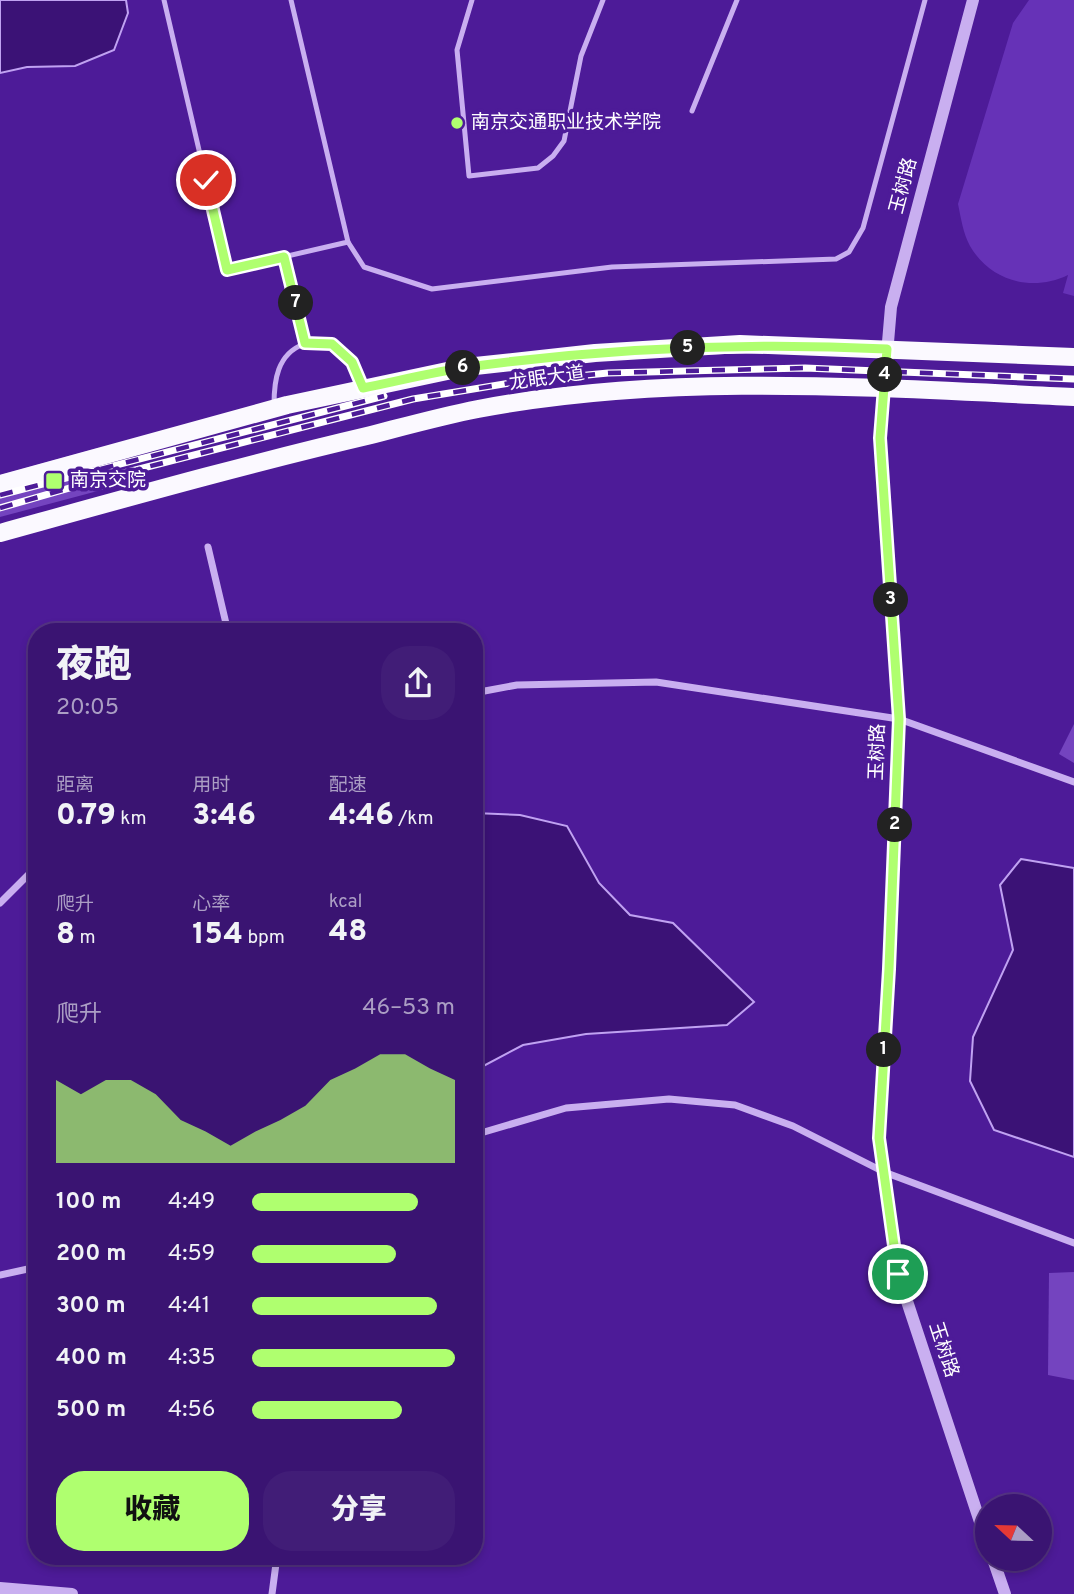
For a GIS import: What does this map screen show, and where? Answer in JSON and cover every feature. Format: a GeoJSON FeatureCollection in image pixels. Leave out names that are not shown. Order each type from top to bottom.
{"type":"FeatureCollection","features":[{"type":"Feature","properties":{"kind":"main road","name":"龙眠大道"},"geometry":{"type":"LineString","coordinates":[[0,484],[274,409],[466,367],[595,353],[740,344],[1074,357]]}},
{"type":"Feature","properties":{"kind":"main road","name":"龙眠大道"},"geometry":{"type":"LineString","coordinates":[[0,533],[299,452],[478,409],[600,393],[735,386],[884,388],[1074,397]]}},
{"type":"Feature","properties":{"kind":"street","name":"玉树路"},"geometry":{"type":"LineString","coordinates":[[973,0],[891,307],[887,349],[880,438],[899,719],[879,1138],[898,1274],[975,1507]]}},
{"type":"Feature","properties":{"kind":"street"},"geometry":{"type":"LineString","coordinates":[[208,547],[226,623]]}},
{"type":"Feature","properties":{"kind":"street"},"geometry":{"type":"LineString","coordinates":[[483,691],[517,685],[656,682],[899,719],[1074,782]]}},
{"type":"Feature","properties":{"kind":"street"},"geometry":{"type":"LineString","coordinates":[[0,903],[28,875]]}},
{"type":"Feature","properties":{"kind":"street"},"geometry":{"type":"LineString","coordinates":[[483,1132],[566,1108],[669,1099],[735,1105],[793,1126],[884,1172],[1074,1243]]}},
{"type":"Feature","properties":{"kind":"street"},"geometry":{"type":"LineString","coordinates":[[0,1275],[28,1269]]}},
{"type":"Feature","properties":{"kind":"street"},"geometry":{"type":"LineString","coordinates":[[272,1594],[276,1565]]}},
{"type":"Feature","properties":{"kind":"street"},"geometry":{"type":"LineString","coordinates":[[997,1572],[1005,1594]]}},
{"type":"Feature","properties":{"kind":"street"},"geometry":{"type":"LineString","coordinates":[[0,1588],[72,1594]]}},
{"type":"Feature","properties":{"kind":"lane"},"geometry":{"type":"LineString","coordinates":[[164,0],[227,270],[348,242]]}},
{"type":"Feature","properties":{"kind":"lane"},"geometry":{"type":"LineString","coordinates":[[291,0],[348,242],[364,267],[432,289],[612,267],[836,259],[849,252],[863,228],[925,0]]}},
{"type":"Feature","properties":{"kind":"lane"},"geometry":{"type":"LineString","coordinates":[[472,0],[457,50],[469,176],[538,168],[553,156],[564,141],[581,56],[603,0]]}},
{"type":"Feature","properties":{"kind":"lane"},"geometry":{"type":"LineString","coordinates":[[692,111],[737,0]]}},
{"type":"Feature","properties":{"kind":"lane"},"geometry":{"type":"LineString","coordinates":[[284,257],[305,343]]}},
{"type":"Feature","properties":{"kind":"lane"},"geometry":{"type":"LineString","coordinates":[[274,409],[274,381],[284,358],[305,343],[332,344],[352,362],[363,388]]}},
{"type":"Feature","properties":{"kind":"shaded area"},"geometry":{"type":"Polygon","coordinates":[[[0,0],[126,0],[128,13],[114,50],[75,66],[27,67],[0,73],[0,0]]]}},
{"type":"Feature","properties":{"kind":"shaded area"},"geometry":{"type":"Polygon","coordinates":[[[1029,0],[1074,0],[1074,296],[1063,293],[1068,275],[1041,283],[1027,283],[1001,275],[989,268],[970,246],[958,204],[1013,23],[1029,0]]]}},
{"type":"Feature","properties":{"kind":"shaded area"},"geometry":{"type":"Polygon","coordinates":[[[483,813],[520,815],[567,826],[599,883],[630,915],[673,923],[754,1002],[727,1025],[586,1034],[523,1045],[483,1066],[483,813]]]}},
{"type":"Feature","properties":{"kind":"shaded area"},"geometry":{"type":"Polygon","coordinates":[[[1021,859],[1074,868],[1074,1157],[994,1130],[970,1081],[973,1037],[1013,950],[1000,885],[1021,859]]]}},
{"type":"Feature","properties":{"kind":"building","name":"南京交院"},"geometry":{"type":"Polygon","coordinates":[[[98,448],[109,488],[0,517],[0,475],[98,448]]]}},
{"type":"Feature","properties":{"kind":"building"},"geometry":{"type":"Polygon","coordinates":[[[1074,724],[1074,763],[1059,754],[1074,724]]]}},
{"type":"Feature","properties":{"kind":"building"},"geometry":{"type":"Polygon","coordinates":[[[1074,1272],[1074,1380],[1048,1375],[1049,1273],[1074,1272]]]}},
{"type":"Feature","properties":{"kind":"railway"},"geometry":{"type":"LineString","coordinates":[[0,508],[108,477],[413,399],[516,382],[608,373],[805,368],[1074,379]]}},
{"type":"Feature","properties":{"kind":"railway"},"geometry":{"type":"LineString","coordinates":[[0,495],[384,396]]}},
{"type":"Feature","properties":{"kind":"place","name":"南京交通职业技术学院"},"geometry":{"type":"Point","coordinates":[457,123]}},
{"type":"Feature","properties":{"kind":"place","name":"南京交院"},"geometry":{"type":"Point","coordinates":[54,481]}},
{"type":"Feature","properties":{"kind":"route"},"geometry":{"type":"LineString","coordinates":[[206,180],[227,270],[284,257],[305,343],[332,344],[352,362],[363,388],[466,367],[595,353],[740,344],[887,349],[880,438],[899,719],[879,1138],[898,1274]]}}]}
